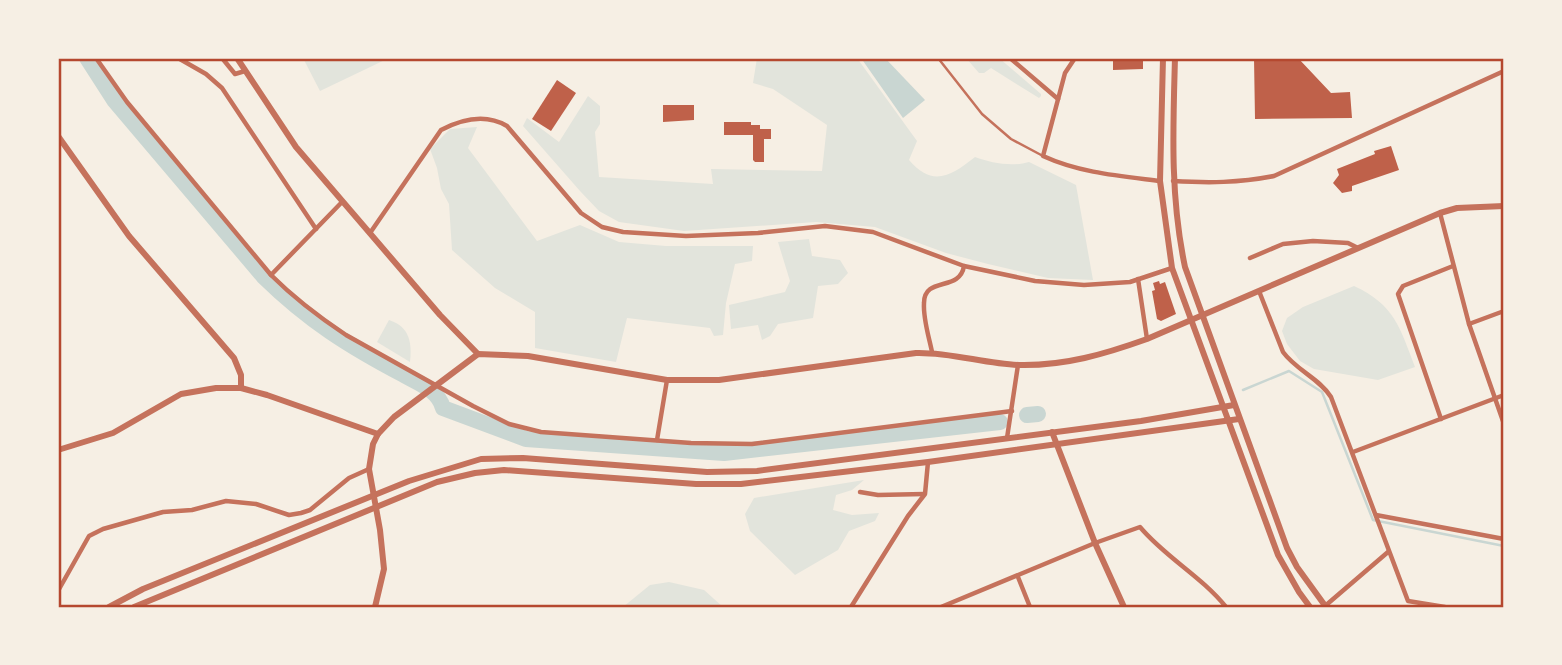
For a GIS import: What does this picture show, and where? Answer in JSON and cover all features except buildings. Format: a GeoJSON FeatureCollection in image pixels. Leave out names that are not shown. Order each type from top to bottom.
{"type":"FeatureCollection","features":[{"type":"Feature","properties":{"kind":"street"},"geometry":{"type":"LineString","coordinates":[[96,58],[127,102],[289,293],[325,321],[435,386],[526,430],[724,445],[752,444],[1012,411]]}},
{"type":"Feature","properties":{"kind":"street"},"geometry":{"type":"LineString","coordinates":[[99,64],[107,58]]}},
{"type":"Feature","properties":{"kind":"street"},"geometry":{"type":"LineString","coordinates":[[178,58],[206,74],[222,88],[316,229]]}},
{"type":"Feature","properties":{"kind":"street"},"geometry":{"type":"LineString","coordinates":[[222,58],[235,74],[245,71]]}},
{"type":"Feature","properties":{"kind":"street"},"geometry":{"type":"LineString","coordinates":[[237,58],[296,147],[440,315],[478,354]]}},
{"type":"Feature","properties":{"kind":"street"},"geometry":{"type":"LineString","coordinates":[[1010,58],[1058,99]]}},
{"type":"Feature","properties":{"kind":"street"},"geometry":{"type":"LineString","coordinates":[[1075,58],[1065,73],[1043,156],[1062,164],[1105,174],[1160,181],[1224,183],[1274,176],[1504,71]]}},
{"type":"Feature","properties":{"kind":"street"},"geometry":{"type":"LineString","coordinates":[[1163,58],[1160,181],[1172,268],[1278,555],[1310,607]]}},
{"type":"Feature","properties":{"kind":"street"},"geometry":{"type":"LineString","coordinates":[[1175,58],[1173,181],[1178,234],[1185,267],[1287,548],[1325,607],[1388,552]]}},
{"type":"Feature","properties":{"kind":"street"},"geometry":{"type":"LineString","coordinates":[[369,233],[431,141],[453,124],[479,118],[507,126],[581,213],[602,227],[623,232],[686,236],[758,233],[825,226],[873,232],[964,266],[1035,281],[1084,285],[1138,279],[1172,268]]}},
{"type":"Feature","properties":{"kind":"street"},"geometry":{"type":"LineString","coordinates":[[58,136],[129,236],[234,358],[241,375],[241,388]]}},
{"type":"Feature","properties":{"kind":"street"},"geometry":{"type":"LineString","coordinates":[[271,275],[342,202]]}},
{"type":"Feature","properties":{"kind":"street"},"geometry":{"type":"LineString","coordinates":[[375,607],[384,569],[377,508],[369,469],[370,457],[378,435],[394,417],[478,354],[528,356],[667,380],[719,380],[932,352],[1017,365],[1060,363],[1107,354],[1147,339],[1440,213],[1457,208],[1504,206]]}},
{"type":"Feature","properties":{"kind":"street"},"geometry":{"type":"LineString","coordinates":[[1440,213],[1469,324],[1504,424]]}},
{"type":"Feature","properties":{"kind":"street"},"geometry":{"type":"LineString","coordinates":[[1250,258],[1283,244],[1313,241],[1348,243],[1358,248]]}},
{"type":"Feature","properties":{"kind":"street"},"geometry":{"type":"LineString","coordinates":[[932,352],[923,302],[931,288],[958,280],[963,274],[964,266]]}},
{"type":"Feature","properties":{"kind":"street"},"geometry":{"type":"LineString","coordinates":[[1441,419],[1398,294],[1403,286],[1453,266]]}},
{"type":"Feature","properties":{"kind":"street"},"geometry":{"type":"LineString","coordinates":[[1138,279],[1147,339]]}},
{"type":"Feature","properties":{"kind":"street"},"geometry":{"type":"LineString","coordinates":[[1259,291],[1283,352],[1326,390],[1353,452],[1408,601],[1445,607]]}},
{"type":"Feature","properties":{"kind":"street"},"geometry":{"type":"LineString","coordinates":[[1469,324],[1504,312]]}},
{"type":"Feature","properties":{"kind":"street"},"geometry":{"type":"LineString","coordinates":[[1007,438],[1017,365]]}},
{"type":"Feature","properties":{"kind":"street"},"geometry":{"type":"LineString","coordinates":[[657,440],[667,380]]}},
{"type":"Feature","properties":{"kind":"street"},"geometry":{"type":"LineString","coordinates":[[58,450],[113,433],[181,394],[204,388],[241,388],[378,435]]}},
{"type":"Feature","properties":{"kind":"street"},"geometry":{"type":"LineString","coordinates":[[1353,452],[1504,395]]}},
{"type":"Feature","properties":{"kind":"street"},"geometry":{"type":"LineString","coordinates":[[109,607],[143,589],[374,495],[447,467],[481,459],[523,458],[707,472],[758,471],[1141,421],[1234,405]]}},
{"type":"Feature","properties":{"kind":"street"},"geometry":{"type":"LineString","coordinates":[[134,607],[437,482],[475,473],[505,470],[696,484],[741,484],[928,462],[1239,419]]}},
{"type":"Feature","properties":{"kind":"street"},"geometry":{"type":"LineString","coordinates":[[1052,432],[1094,543],[1124,607]]}},
{"type":"Feature","properties":{"kind":"street"},"geometry":{"type":"LineString","coordinates":[[851,607],[908,516],[925,494],[928,462]]}},
{"type":"Feature","properties":{"kind":"street"},"geometry":{"type":"LineString","coordinates":[[58,591],[89,536],[103,528],[163,512],[192,510],[226,501],[256,504],[289,514],[301,513],[349,478],[369,469]]}},
{"type":"Feature","properties":{"kind":"street"},"geometry":{"type":"LineString","coordinates":[[860,492],[878,495],[925,494]]}},
{"type":"Feature","properties":{"kind":"street"},"geometry":{"type":"LineString","coordinates":[[1376,515],[1504,539]]}},
{"type":"Feature","properties":{"kind":"street"},"geometry":{"type":"LineString","coordinates":[[943,607],[1094,543],[1140,527],[1155,546],[1198,579],[1226,607]]}},
{"type":"Feature","properties":{"kind":"street"},"geometry":{"type":"LineString","coordinates":[[1018,577],[1030,607]]}},
{"type":"Feature","properties":{"kind":"lane"},"geometry":{"type":"LineString","coordinates":[[938,58],[982,114],[1011,139],[1043,156]]}},
{"type":"Feature","properties":{"kind":"shaded area"},"geometry":{"type":"Polygon","coordinates":[[[303,58],[389,58],[320,91],[303,58]]]}},
{"type":"Feature","properties":{"kind":"shaded area"},"geometry":{"type":"Polygon","coordinates":[[[757,58],[857,58],[917,141],[909,160],[926,174],[949,174],[975,157],[1002,164],[1029,162],[1076,185],[1093,280],[1048,278],[988,264],[946,253],[875,227],[816,222],[684,231],[619,222],[599,211],[523,126],[527,118],[559,142],[588,96],[600,106],[600,124],[595,132],[599,177],[713,184],[711,169],[822,171],[827,125],[773,89],[753,83],[757,58]]]}},
{"type":"Feature","properties":{"kind":"shaded area"},"geometry":{"type":"Polygon","coordinates":[[[861,58],[885,58],[925,100],[903,118],[861,58]]]}},
{"type":"Feature","properties":{"kind":"shaded area"},"geometry":{"type":"Polygon","coordinates":[[[966,58],[999,58],[1041,96],[1039,98],[991,68],[979,73],[966,58]]]}},
{"type":"Feature","properties":{"kind":"shaded area"},"geometry":{"type":"Polygon","coordinates":[[[477,127],[468,148],[537,241],[580,225],[619,242],[666,246],[753,246],[752,261],[735,264],[726,303],[723,335],[714,336],[710,328],[627,318],[616,362],[535,348],[535,312],[495,288],[452,250],[449,204],[441,189],[430,149],[450,129],[477,127]]]}},
{"type":"Feature","properties":{"kind":"shaded area"},"geometry":{"type":"Polygon","coordinates":[[[809,239],[812,256],[840,260],[848,273],[838,284],[818,286],[813,318],[778,324],[770,336],[762,340],[758,325],[731,329],[729,305],[785,292],[790,281],[778,242],[809,239]]]}},
{"type":"Feature","properties":{"kind":"shaded area"},"geometry":{"type":"Polygon","coordinates":[[[1354,286],[1379,301],[1394,319],[1415,367],[1378,380],[1314,369],[1300,361],[1287,344],[1282,331],[1287,318],[1303,307],[1354,286]]]}},
{"type":"Feature","properties":{"kind":"shaded area"},"geometry":{"type":"Polygon","coordinates":[[[389,320],[401,327],[408,337],[411,348],[410,362],[377,342],[389,320]]]}},
{"type":"Feature","properties":{"kind":"shaded area"},"geometry":{"type":"Polygon","coordinates":[[[864,480],[852,490],[836,495],[833,510],[852,515],[879,513],[875,521],[849,531],[838,550],[795,575],[750,531],[745,514],[754,498],[864,480]]]}},
{"type":"Feature","properties":{"kind":"shaded area"},"geometry":{"type":"Polygon","coordinates":[[[669,582],[704,590],[723,607],[623,607],[650,585],[669,582]]]}},
{"type":"Feature","properties":{"kind":"waterway"},"geometry":{"type":"LineString","coordinates":[[87,58],[114,100],[264,277],[330,332],[428,388],[443,408],[526,439],[724,453],[1000,422]]}},
{"type":"Feature","properties":{"kind":"waterway"},"geometry":{"type":"LineString","coordinates":[[1243,390],[1289,371],[1322,392],[1373,520],[1504,546]]}},
{"type":"Feature","properties":{"kind":"waterway"},"geometry":{"type":"LineString","coordinates":[[1027,415],[1038,414]]}}]}
